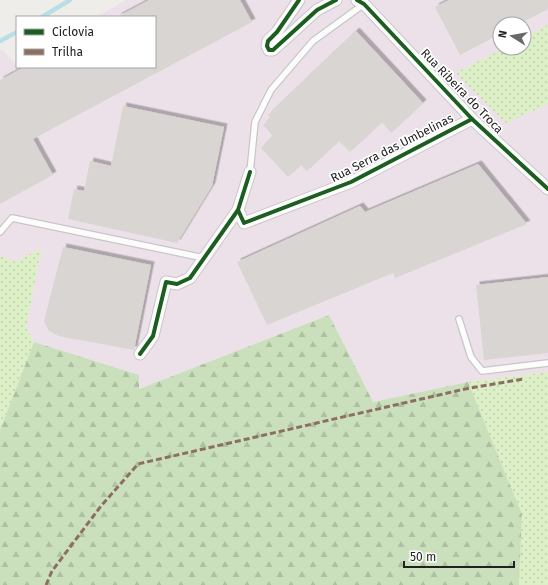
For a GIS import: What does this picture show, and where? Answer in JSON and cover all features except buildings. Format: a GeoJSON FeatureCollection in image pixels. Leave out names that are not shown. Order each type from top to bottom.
{"type":"FeatureCollection","features":[{"type":"Feature","properties":{"kind":"street"},"geometry":{"type":"LineString","coordinates":[[299,0],[277,32],[268,41],[267,46],[269,50],[273,50],[317,10],[336,0]]}},
{"type":"Feature","properties":{"kind":"street","name":"Rua Ribeira do Troca"},"geometry":{"type":"LineString","coordinates":[[361,2],[472,119],[548,189]]}},
{"type":"Feature","properties":{"kind":"street","name":"Rua Serra das Umbelinas"},"geometry":{"type":"LineString","coordinates":[[238,210],[244,223],[351,182],[472,119]]}},
{"type":"Feature","properties":{"kind":"street"},"geometry":{"type":"LineString","coordinates":[[140,354],[153,336],[166,282],[177,284],[190,278],[238,210],[250,172]]}},
{"type":"Feature","properties":{"kind":"lane"},"geometry":{"type":"LineString","coordinates":[[250,172],[255,122],[271,90],[313,41],[361,2]]}},
{"type":"Feature","properties":{"kind":"lane"},"geometry":{"type":"LineString","coordinates":[[0,232],[12,218],[204,258]]}},
{"type":"Feature","properties":{"kind":"lane"},"geometry":{"type":"LineString","coordinates":[[459,319],[471,357],[482,371],[548,363]]}},
{"type":"Feature","properties":{"kind":"shaded area"},"geometry":{"type":"Polygon","coordinates":[[[126,0],[548,0],[548,372],[468,382],[373,402],[329,315],[139,389],[139,375],[34,342],[26,328],[41,248],[16,262],[0,256],[0,50],[2,49],[16,62],[16,68],[156,68],[156,16],[98,16],[126,0]]]}},
{"type":"Feature","properties":{"kind":"green space"},"geometry":{"type":"Polygon","coordinates":[[[548,25],[548,104],[506,123],[456,73],[492,54],[492,56],[532,56],[532,34],[548,25]]]}},
{"type":"Feature","properties":{"kind":"green space"},"geometry":{"type":"Polygon","coordinates":[[[41,248],[26,328],[34,342],[0,430],[0,256],[16,262],[41,248]]]}},
{"type":"Feature","properties":{"kind":"green space"},"geometry":{"type":"Polygon","coordinates":[[[329,315],[373,402],[468,382],[522,514],[519,585],[0,585],[0,430],[34,342],[139,375],[139,389],[329,315]]]}},
{"type":"Feature","properties":{"kind":"green space"},"geometry":{"type":"Polygon","coordinates":[[[548,372],[548,585],[519,585],[522,514],[468,382],[548,372]]]}},
{"type":"Feature","properties":{"kind":"waterway"},"geometry":{"type":"LineString","coordinates":[[44,16],[70,0]]}},
{"type":"Feature","properties":{"kind":"waterway"},"geometry":{"type":"LineString","coordinates":[[0,41],[16,33]]}},
{"type":"Feature","properties":{"kind":"marked path"},"geometry":{"type":"LineString","coordinates":[[46,585],[52,571],[101,506],[138,464],[465,389],[523,379]]}},
{"type":"Feature","properties":{"kind":"cycle path"},"geometry":{"type":"LineString","coordinates":[[299,0],[277,32],[268,41],[267,46],[269,50],[273,50],[317,10],[336,0]]}},
{"type":"Feature","properties":{"kind":"cycle path"},"geometry":{"type":"LineString","coordinates":[[357,0],[364,4],[472,119],[548,189]]}},
{"type":"Feature","properties":{"kind":"cycle path"},"geometry":{"type":"LineString","coordinates":[[238,210],[244,223],[351,182],[472,119]]}},
{"type":"Feature","properties":{"kind":"cycle path"},"geometry":{"type":"LineString","coordinates":[[140,354],[153,336],[166,282],[177,284],[190,278],[238,210],[250,172]]}}]}
